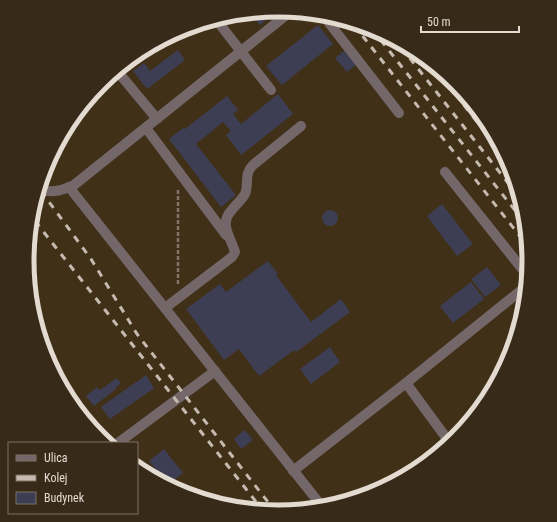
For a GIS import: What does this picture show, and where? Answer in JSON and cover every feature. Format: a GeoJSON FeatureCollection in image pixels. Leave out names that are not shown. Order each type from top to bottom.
{"type":"FeatureCollection","features":[{"type":"Feature","properties":{"kind":"lane"},"geometry":{"type":"LineString","coordinates":[[45,191],[52,192],[62,191],[74,185],[283,17]]}},
{"type":"Feature","properties":{"kind":"lane"},"geometry":{"type":"LineString","coordinates":[[328,22],[399,113]]}},
{"type":"Feature","properties":{"kind":"lane"},"geometry":{"type":"LineString","coordinates":[[220,24],[271,90]]}},
{"type":"Feature","properties":{"kind":"lane"},"geometry":{"type":"LineString","coordinates":[[121,75],[157,119]]}},
{"type":"Feature","properties":{"kind":"lane"},"geometry":{"type":"LineString","coordinates":[[165,308],[232,257],[235,252],[226,228],[226,219],[230,212],[239,204],[245,194],[248,173],[252,165],[301,126]]}},
{"type":"Feature","properties":{"kind":"lane"},"geometry":{"type":"LineString","coordinates":[[146,128],[233,245]]}},
{"type":"Feature","properties":{"kind":"lane"},"geometry":{"type":"LineString","coordinates":[[445,172],[522,269]]}},
{"type":"Feature","properties":{"kind":"lane"},"geometry":{"type":"LineString","coordinates":[[69,188],[318,501]]}},
{"type":"Feature","properties":{"kind":"lane"},"geometry":{"type":"LineString","coordinates":[[294,471],[520,291]]}},
{"type":"Feature","properties":{"kind":"lane"},"geometry":{"type":"LineString","coordinates":[[119,442],[215,371]]}},
{"type":"Feature","properties":{"kind":"lane"},"geometry":{"type":"LineString","coordinates":[[406,382],[447,438]]}},
{"type":"Feature","properties":{"kind":"path"},"geometry":{"type":"LineString","coordinates":[[178,171],[178,298]]}},
{"type":"Feature","properties":{"kind":"shaded area"},"geometry":{"type":"Polygon","coordinates":[[[278,17],[310,19],[342,25],[386,42],[427,67],[462,100],[490,139],[510,183],[518,213],[522,245],[522,277],[518,309],[510,339],[504,354],[490,383],[472,410],[451,434],[414,464],[386,480],[357,492],[342,497],[310,503],[278,505],[247,503],[215,497],[171,480],[138,461],[138,442],[116,442],[95,422],[76,397],[67,383],[53,354],[47,339],[39,309],[34,261],[39,213],[47,183],[53,168],[67,139],[85,112],[106,88],[143,58],[171,42],[200,30],[215,25],[247,19],[278,17]]]}},
{"type":"Feature","properties":{"kind":"building"},"geometry":{"type":"Polygon","coordinates":[[[269,18],[260,25],[254,19],[269,18]]]}},
{"type":"Feature","properties":{"kind":"building"},"geometry":{"type":"Polygon","coordinates":[[[318,25],[333,44],[282,85],[266,66],[318,25]]]}},
{"type":"Feature","properties":{"kind":"building"},"geometry":{"type":"Polygon","coordinates":[[[178,50],[185,60],[147,89],[133,71],[144,63],[150,71],[178,50]]]}},
{"type":"Feature","properties":{"kind":"building"},"geometry":{"type":"Polygon","coordinates":[[[344,51],[356,65],[347,72],[335,58],[344,51]]]}},
{"type":"Feature","properties":{"kind":"building"},"geometry":{"type":"Polygon","coordinates":[[[278,94],[293,114],[241,155],[226,135],[231,131],[223,122],[196,144],[236,195],[221,207],[169,139],[183,128],[185,129],[227,96],[238,110],[233,114],[241,124],[278,94]]]}},
{"type":"Feature","properties":{"kind":"building"},"geometry":{"type":"Polygon","coordinates":[[[442,204],[473,244],[457,256],[427,216],[442,204]]]}},
{"type":"Feature","properties":{"kind":"building"},"geometry":{"type":"Polygon","coordinates":[[[330,210],[336,212],[338,218],[336,224],[330,226],[324,224],[322,218],[324,212],[330,210]]]}},
{"type":"Feature","properties":{"kind":"building"},"geometry":{"type":"Polygon","coordinates":[[[268,261],[278,274],[276,275],[311,322],[341,299],[350,312],[296,352],[294,350],[259,376],[239,349],[224,360],[186,309],[220,284],[226,292],[268,261]]]}},
{"type":"Feature","properties":{"kind":"building"},"geometry":{"type":"Polygon","coordinates":[[[487,267],[501,285],[485,297],[471,279],[487,267]]]}},
{"type":"Feature","properties":{"kind":"building"},"geometry":{"type":"Polygon","coordinates":[[[471,282],[484,299],[453,323],[440,306],[471,282]]]}},
{"type":"Feature","properties":{"kind":"building"},"geometry":{"type":"Polygon","coordinates":[[[330,347],[340,362],[311,384],[300,369],[330,347]]]}},
{"type":"Feature","properties":{"kind":"building"},"geometry":{"type":"Polygon","coordinates":[[[146,375],[154,388],[110,419],[101,407],[146,375]]]}},
{"type":"Feature","properties":{"kind":"building"},"geometry":{"type":"Polygon","coordinates":[[[117,378],[121,383],[115,388],[116,389],[94,406],[86,396],[97,387],[100,390],[117,378]]]}},
{"type":"Feature","properties":{"kind":"building"},"geometry":{"type":"Polygon","coordinates":[[[245,430],[253,440],[241,449],[234,439],[245,430]]]}},
{"type":"Feature","properties":{"kind":"building"},"geometry":{"type":"Polygon","coordinates":[[[164,449],[183,473],[173,481],[159,474],[149,461],[164,449]]]}},
{"type":"Feature","properties":{"kind":"railway"},"geometry":{"type":"LineString","coordinates":[[358,31],[521,238]]}},
{"type":"Feature","properties":{"kind":"railway"},"geometry":{"type":"LineString","coordinates":[[380,40],[518,214]]}},
{"type":"Feature","properties":{"kind":"railway"},"geometry":{"type":"LineString","coordinates":[[406,53],[511,187]]}},
{"type":"Feature","properties":{"kind":"railway"},"geometry":{"type":"LineString","coordinates":[[450,87],[488,136]]}},
{"type":"Feature","properties":{"kind":"railway"},"geometry":{"type":"LineString","coordinates":[[44,195],[91,259],[137,334],[270,504]]}},
{"type":"Feature","properties":{"kind":"railway"},"geometry":{"type":"LineString","coordinates":[[38,224],[258,504]]}}]}
